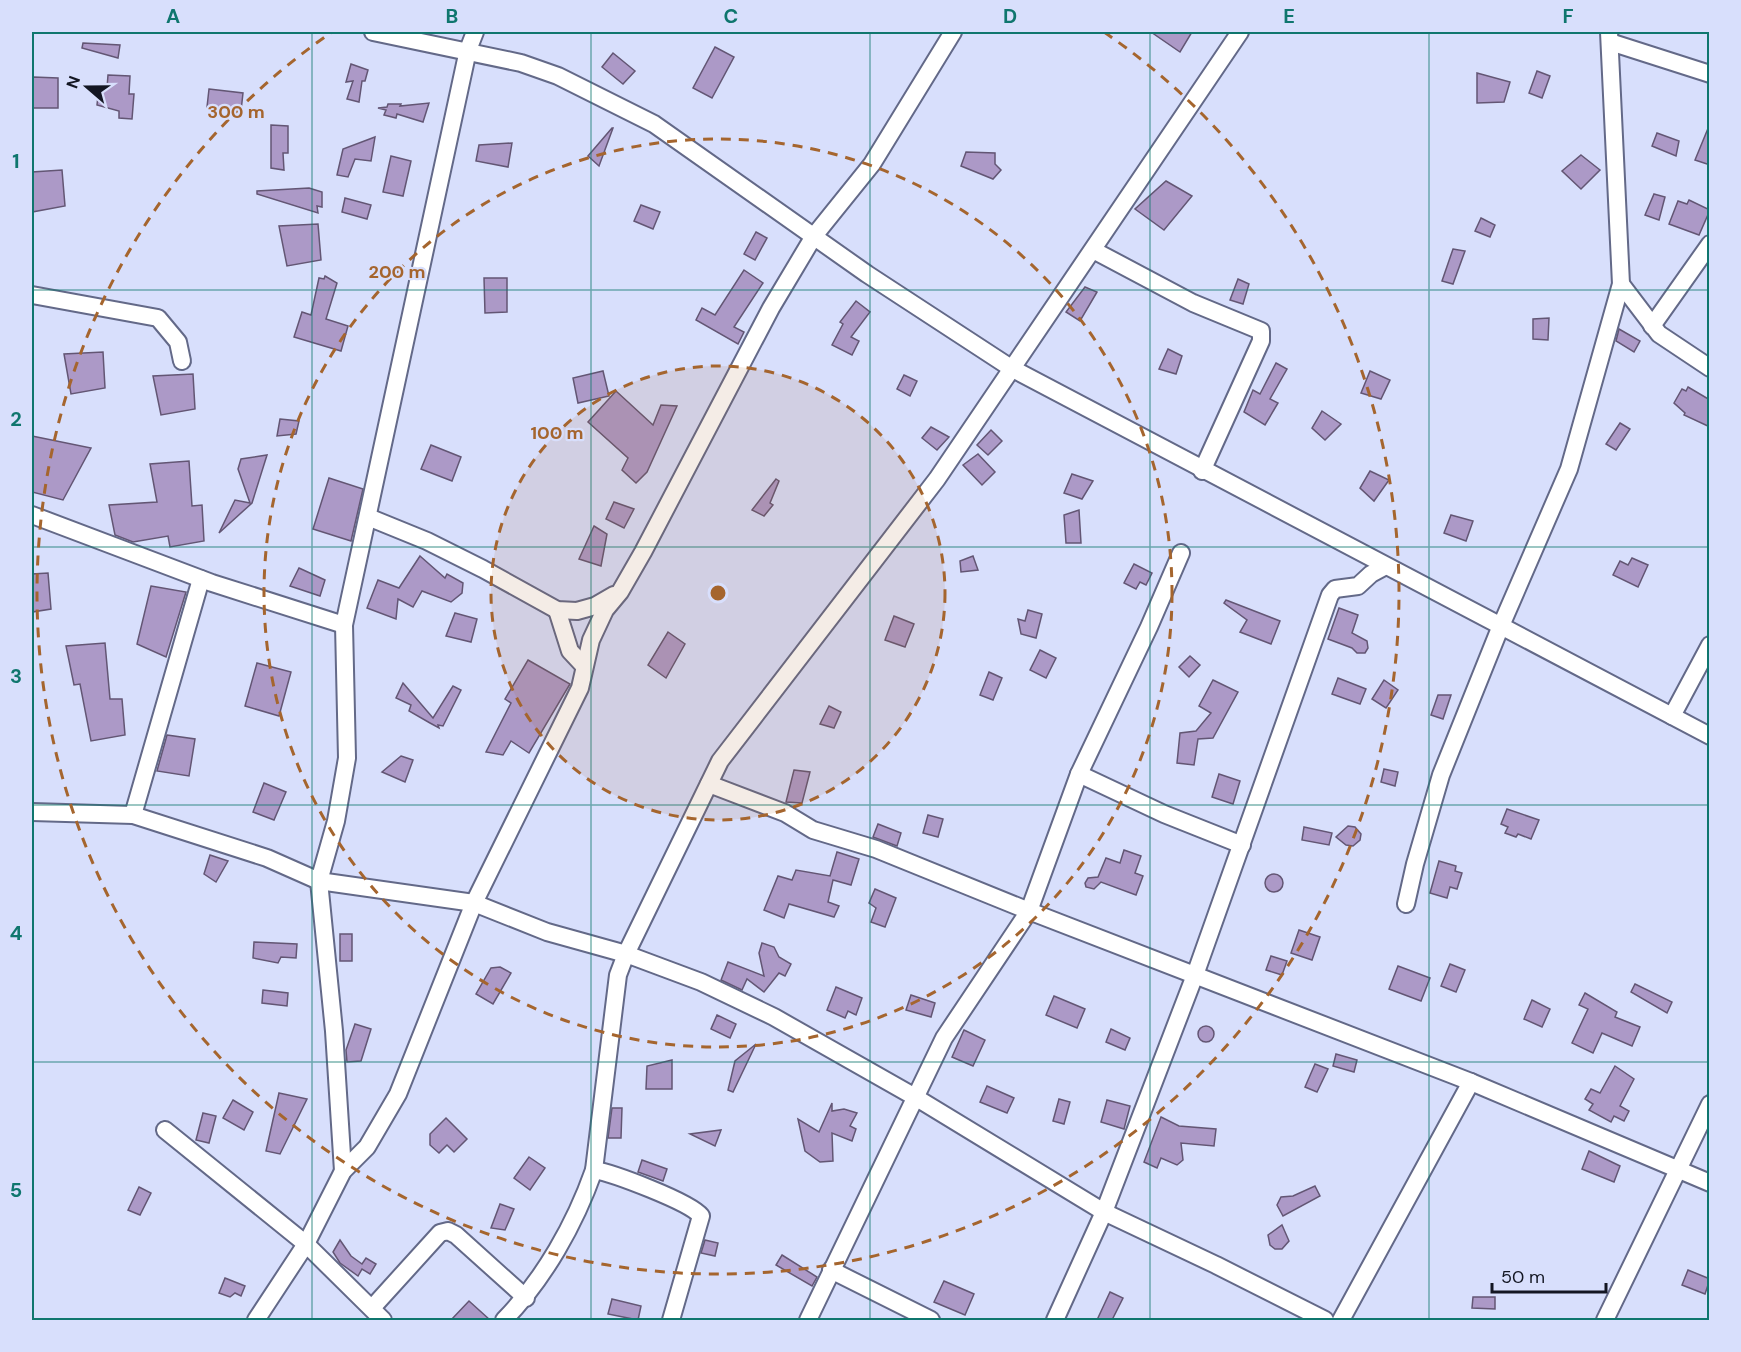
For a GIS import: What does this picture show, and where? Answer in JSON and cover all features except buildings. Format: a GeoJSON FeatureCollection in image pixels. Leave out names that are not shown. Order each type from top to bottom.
{"type":"FeatureCollection","features":[{"type":"Feature","properties":{"kind":"street"},"geometry":{"type":"LineString","coordinates":[[373,32],[468,50],[521,63],[558,76],[654,124],[919,310],[1011,368],[1384,567],[1710,736]]}},
{"type":"Feature","properties":{"kind":"street"},"geometry":{"type":"LineString","coordinates":[[343,1171],[334,1031],[319,881],[336,821],[347,758],[344,625],[468,50],[475,32]]}},
{"type":"Feature","properties":{"kind":"street"},"geometry":{"type":"LineString","coordinates":[[256,1320],[306,1245],[343,1171],[367,1147],[398,1094],[474,903],[580,688],[591,640],[605,610],[620,592],[771,308],[814,236],[872,164],[953,32]]}},
{"type":"Feature","properties":{"kind":"street"},"geometry":{"type":"LineString","coordinates":[[504,1320],[526,1298],[584,1198],[594,1170],[618,975],[626,954],[720,761],[937,479],[1240,32]]}},
{"type":"Feature","properties":{"kind":"street"},"geometry":{"type":"LineString","coordinates":[[1406,904],[1415,864],[1442,776],[1500,628],[1569,469],[1621,284],[1609,37],[1710,74]]}},
{"type":"Feature","properties":{"kind":"street"},"geometry":{"type":"LineString","coordinates":[[1652,326],[1710,244]]}},
{"type":"Feature","properties":{"kind":"street"},"geometry":{"type":"LineString","coordinates":[[1093,250],[1192,303],[1261,331],[1261,341],[1202,471]]}},
{"type":"Feature","properties":{"kind":"street"},"geometry":{"type":"LineString","coordinates":[[1621,284],[1652,326],[1671,344],[1710,368]]}},
{"type":"Feature","properties":{"kind":"street"},"geometry":{"type":"LineString","coordinates":[[32,295],[158,318],[178,342],[182,361]]}},
{"type":"Feature","properties":{"kind":"street"},"geometry":{"type":"LineString","coordinates":[[32,515],[201,579],[344,625]]}},
{"type":"Feature","properties":{"kind":"street"},"geometry":{"type":"LineString","coordinates":[[368,517],[427,541],[557,610],[577,611],[595,606],[620,592]]}},
{"type":"Feature","properties":{"kind":"street"},"geometry":{"type":"LineString","coordinates":[[808,1320],[944,1038],[1029,912],[1079,774],[1149,627],[1181,553]]}},
{"type":"Feature","properties":{"kind":"street"},"geometry":{"type":"LineString","coordinates":[[1055,1320],[1104,1212],[1195,975],[1330,594],[1335,589],[1359,586],[1371,574],[1384,567]]}},
{"type":"Feature","properties":{"kind":"street"},"geometry":{"type":"LineString","coordinates":[[134,814],[201,579]]}},
{"type":"Feature","properties":{"kind":"street"},"geometry":{"type":"LineString","coordinates":[[557,610],[567,645],[584,666]]}},
{"type":"Feature","properties":{"kind":"street"},"geometry":{"type":"LineString","coordinates":[[1672,716],[1710,645]]}},
{"type":"Feature","properties":{"kind":"street"},"geometry":{"type":"LineString","coordinates":[[1079,774],[1164,814],[1242,845]]}},
{"type":"Feature","properties":{"kind":"street"},"geometry":{"type":"LineString","coordinates":[[709,784],[785,813],[813,830],[876,849],[1029,912],[1471,1082],[1677,1172],[1710,1183]]}},
{"type":"Feature","properties":{"kind":"street"},"geometry":{"type":"LineString","coordinates":[[32,813],[134,814],[267,858],[319,881],[474,903],[548,932],[626,954],[701,982],[774,1017],[915,1097],[1104,1212],[1216,1264],[1325,1320]]}},
{"type":"Feature","properties":{"kind":"street"},"geometry":{"type":"LineString","coordinates":[[1341,1320],[1471,1082]]}},
{"type":"Feature","properties":{"kind":"street"},"geometry":{"type":"LineString","coordinates":[[1605,1320],[1710,1104]]}},
{"type":"Feature","properties":{"kind":"street"},"geometry":{"type":"LineString","coordinates":[[165,1130],[306,1245],[377,1314],[440,1233],[448,1231],[456,1235],[526,1298]]}},
{"type":"Feature","properties":{"kind":"street"},"geometry":{"type":"LineString","coordinates":[[594,1170],[608,1172],[667,1197],[696,1210],[701,1216],[671,1320]]}},
{"type":"Feature","properties":{"kind":"street"},"geometry":{"type":"LineString","coordinates":[[831,1270],[931,1320]]}}]}
